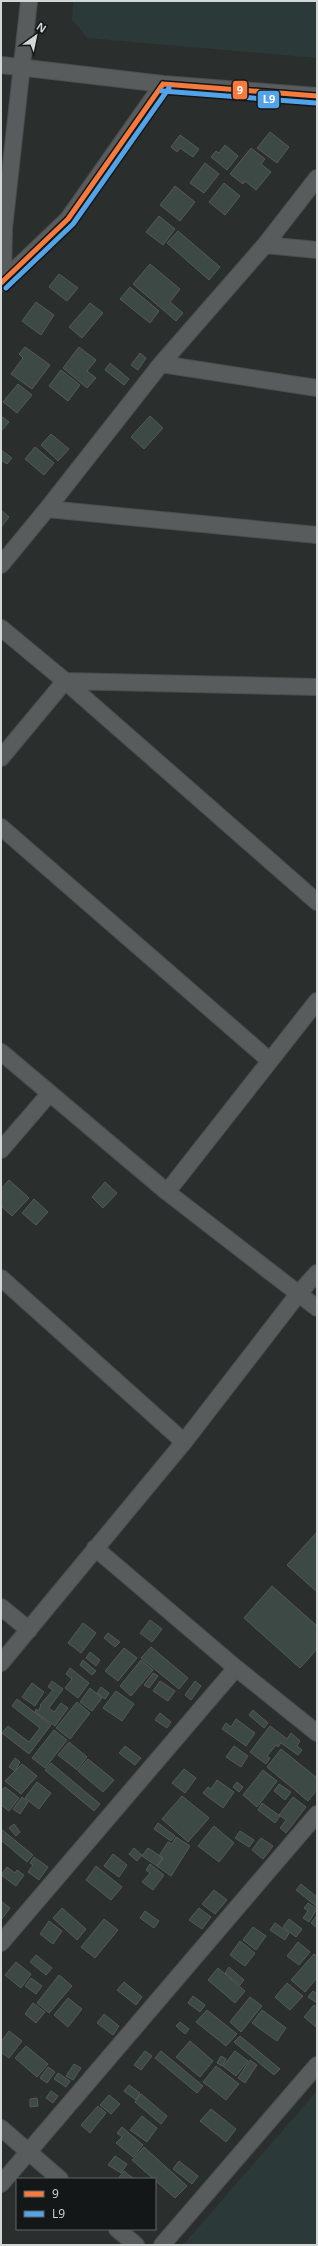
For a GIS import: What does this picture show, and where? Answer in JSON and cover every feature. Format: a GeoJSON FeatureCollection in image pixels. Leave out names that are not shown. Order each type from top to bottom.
{"type":"FeatureCollection","features":[{"type":"Feature","properties":{"kind":"street"},"geometry":{"type":"LineString","coordinates":[[2,282],[4,228],[29,1]]}},
{"type":"Feature","properties":{"kind":"street"},"geometry":{"type":"LineString","coordinates":[[1,65],[163,84],[317,96]]}},
{"type":"Feature","properties":{"kind":"street"},"geometry":{"type":"LineString","coordinates":[[2,282],[68,219],[163,84]]}},
{"type":"Feature","properties":{"kind":"street"},"geometry":{"type":"LineString","coordinates":[[1,565],[161,364],[265,245],[317,178]]}},
{"type":"Feature","properties":{"kind":"street"},"geometry":{"type":"LineString","coordinates":[[265,245],[317,250]]}},
{"type":"Feature","properties":{"kind":"street"},"geometry":{"type":"LineString","coordinates":[[161,364],[317,388]]}},
{"type":"Feature","properties":{"kind":"street"},"geometry":{"type":"LineString","coordinates":[[47,509],[317,535]]}},
{"type":"Feature","properties":{"kind":"street"},"geometry":{"type":"LineString","coordinates":[[1,628],[65,680],[317,902]]}},
{"type":"Feature","properties":{"kind":"street"},"geometry":{"type":"LineString","coordinates":[[65,680],[317,687]]}},
{"type":"Feature","properties":{"kind":"street"},"geometry":{"type":"LineString","coordinates":[[1,758],[65,680]]}},
{"type":"Feature","properties":{"kind":"street"},"geometry":{"type":"LineString","coordinates":[[1,827],[269,1060]]}},
{"type":"Feature","properties":{"kind":"street"},"geometry":{"type":"LineString","coordinates":[[167,1192],[269,1060],[317,1001]]}},
{"type":"Feature","properties":{"kind":"street"},"geometry":{"type":"LineString","coordinates":[[1,1052],[167,1192],[317,1308]]}},
{"type":"Feature","properties":{"kind":"street"},"geometry":{"type":"LineString","coordinates":[[1,1150],[50,1093]]}},
{"type":"Feature","properties":{"kind":"street"},"geometry":{"type":"LineString","coordinates":[[1,1663],[184,1442],[299,1293],[317,1273]]}},
{"type":"Feature","properties":{"kind":"street"},"geometry":{"type":"LineString","coordinates":[[1,1278],[184,1442]]}},
{"type":"Feature","properties":{"kind":"street"},"geometry":{"type":"LineString","coordinates":[[95,1548],[236,1668],[317,1733]]}},
{"type":"Feature","properties":{"kind":"street"},"geometry":{"type":"LineString","coordinates":[[1,1607],[29,1630]]}},
{"type":"Feature","properties":{"kind":"street"},"geometry":{"type":"LineString","coordinates":[[1,1943],[236,1668]]}},
{"type":"Feature","properties":{"kind":"street"},"geometry":{"type":"LineString","coordinates":[[1,2184],[317,1814]]}},
{"type":"Feature","properties":{"kind":"street"},"geometry":{"type":"LineString","coordinates":[[162,2245],[317,2065]]}},
{"type":"Feature","properties":{"kind":"street"},"geometry":{"type":"LineString","coordinates":[[1,2128],[59,2178]]}},
{"type":"Feature","properties":{"kind":"street"},"geometry":{"type":"LineString","coordinates":[[118,2230],[136,2245]]}},
{"type":"Feature","properties":{"kind":"shaded area"},"geometry":{"type":"Polygon","coordinates":[[[73,1],[317,1],[317,58],[87,38],[72,19],[73,1]]]}},
{"type":"Feature","properties":{"kind":"shaded area"},"geometry":{"type":"Polygon","coordinates":[[[317,2091],[317,2245],[183,2245],[317,2091]]]}},
{"type":"Feature","properties":{"kind":"building"},"geometry":{"type":"Polygon","coordinates":[[[270,132],[289,147],[277,163],[257,148],[270,132]]]}},
{"type":"Feature","properties":{"kind":"building"},"geometry":{"type":"Polygon","coordinates":[[[180,135],[199,149],[193,157],[180,148],[177,152],[171,147],[180,135]]]}},
{"type":"Feature","properties":{"kind":"building"},"geometry":{"type":"Polygon","coordinates":[[[225,145],[238,156],[227,170],[211,157],[216,151],[219,153],[225,145]]]}},
{"type":"Feature","properties":{"kind":"building"},"geometry":{"type":"Polygon","coordinates":[[[251,148],[265,159],[261,164],[271,172],[256,190],[245,181],[243,184],[230,174],[251,148]]]}},
{"type":"Feature","properties":{"kind":"building"},"geometry":{"type":"Polygon","coordinates":[[[205,163],[219,174],[204,193],[190,183],[205,163]]]}},
{"type":"Feature","properties":{"kind":"building"},"geometry":{"type":"Polygon","coordinates":[[[224,183],[240,196],[225,215],[209,202],[224,183]]]}},
{"type":"Feature","properties":{"kind":"building"},"geometry":{"type":"Polygon","coordinates":[[[175,186],[195,202],[180,221],[160,205],[175,186]]]}},
{"type":"Feature","properties":{"kind":"building"},"geometry":{"type":"Polygon","coordinates":[[[159,216],[175,229],[163,245],[146,232],[159,216]]]}},
{"type":"Feature","properties":{"kind":"building"},"geometry":{"type":"Polygon","coordinates":[[[178,231],[220,267],[209,280],[167,243],[178,231]]]}},
{"type":"Feature","properties":{"kind":"building"},"geometry":{"type":"Polygon","coordinates":[[[150,264],[180,289],[170,302],[183,313],[176,321],[133,284],[150,264]]]}},
{"type":"Feature","properties":{"kind":"building"},"geometry":{"type":"Polygon","coordinates":[[[59,274],[78,288],[67,301],[49,287],[59,274]]]}},
{"type":"Feature","properties":{"kind":"building"},"geometry":{"type":"Polygon","coordinates":[[[130,287],[159,311],[150,323],[120,299],[130,287]]]}},
{"type":"Feature","properties":{"kind":"building"},"geometry":{"type":"Polygon","coordinates":[[[36,302],[54,315],[41,335],[22,321],[36,302]]]}},
{"type":"Feature","properties":{"kind":"building"},"geometry":{"type":"Polygon","coordinates":[[[90,303],[103,313],[82,338],[69,327],[90,303]]]}},
{"type":"Feature","properties":{"kind":"building"},"geometry":{"type":"Polygon","coordinates":[[[25,347],[50,365],[32,389],[11,374],[23,358],[19,354],[25,347]]]}},
{"type":"Feature","properties":{"kind":"building"},"geometry":{"type":"Polygon","coordinates":[[[79,347],[96,360],[87,371],[96,378],[87,388],[63,368],[79,347]]]}},
{"type":"Feature","properties":{"kind":"building"},"geometry":{"type":"Polygon","coordinates":[[[140,353],[146,358],[138,370],[131,365],[140,353]]]}},
{"type":"Feature","properties":{"kind":"building"},"geometry":{"type":"Polygon","coordinates":[[[110,363],[129,379],[124,385],[105,370],[110,363]]]}},
{"type":"Feature","properties":{"kind":"building"},"geometry":{"type":"Polygon","coordinates":[[[61,370],[80,385],[68,401],[49,386],[61,370]]]}},
{"type":"Feature","properties":{"kind":"building"},"geometry":{"type":"Polygon","coordinates":[[[18,384],[32,395],[17,413],[3,402],[18,384]]]}},
{"type":"Feature","properties":{"kind":"building"},"geometry":{"type":"Polygon","coordinates":[[[1,416],[9,422],[1,431],[1,416]]]}},
{"type":"Feature","properties":{"kind":"building"},"geometry":{"type":"Polygon","coordinates":[[[150,416],[163,428],[144,449],[131,437],[150,416]]]}},
{"type":"Feature","properties":{"kind":"building"},"geometry":{"type":"Polygon","coordinates":[[[51,434],[69,449],[58,461],[41,445],[51,434]]]}},
{"type":"Feature","properties":{"kind":"building"},"geometry":{"type":"Polygon","coordinates":[[[35,447],[54,463],[44,475],[25,459],[35,447]]]}},
{"type":"Feature","properties":{"kind":"building"},"geometry":{"type":"Polygon","coordinates":[[[1,450],[12,458],[7,464],[1,460],[1,450]]]}},
{"type":"Feature","properties":{"kind":"building"},"geometry":{"type":"Polygon","coordinates":[[[1,510],[9,517],[1,527],[1,510]]]}},
{"type":"Feature","properties":{"kind":"building"},"geometry":{"type":"Polygon","coordinates":[[[9,1180],[29,1198],[12,1216],[1,1206],[1,1189],[9,1180]]]}},
{"type":"Feature","properties":{"kind":"building"},"geometry":{"type":"Polygon","coordinates":[[[105,1182],[117,1193],[103,1208],[92,1197],[105,1182]]]}},
{"type":"Feature","properties":{"kind":"building"},"geometry":{"type":"Polygon","coordinates":[[[34,1199],[48,1212],[36,1225],[22,1213],[34,1199]]]}},
{"type":"Feature","properties":{"kind":"building"},"geometry":{"type":"Polygon","coordinates":[[[317,1532],[317,1592],[287,1565],[317,1532]]]}},
{"type":"Feature","properties":{"kind":"building"},"geometry":{"type":"Polygon","coordinates":[[[272,1586],[317,1626],[317,1649],[300,1668],[244,1618],[272,1586]]]}},
{"type":"Feature","properties":{"kind":"building"},"geometry":{"type":"Polygon","coordinates":[[[150,1620],[162,1629],[152,1642],[140,1633],[150,1620]]]}},
{"type":"Feature","properties":{"kind":"building"},"geometry":{"type":"Polygon","coordinates":[[[83,1623],[96,1633],[81,1653],[68,1643],[83,1623]]]}},
{"type":"Feature","properties":{"kind":"building"},"geometry":{"type":"Polygon","coordinates":[[[108,1633],[120,1642],[115,1647],[104,1638],[108,1633]]]}},
{"type":"Feature","properties":{"kind":"building"},"geometry":{"type":"Polygon","coordinates":[[[151,1647],[188,1678],[179,1689],[141,1658],[151,1647]]]}},
{"type":"Feature","properties":{"kind":"building"},"geometry":{"type":"Polygon","coordinates":[[[124,1648],[137,1658],[118,1681],[105,1671],[124,1648]]]}},
{"type":"Feature","properties":{"kind":"building"},"geometry":{"type":"Polygon","coordinates":[[[90,1652],[100,1660],[96,1666],[86,1658],[90,1652]]]}},
{"type":"Feature","properties":{"kind":"building"},"geometry":{"type":"Polygon","coordinates":[[[83,1660],[96,1671],[92,1675],[80,1665],[83,1660]]]}},
{"type":"Feature","properties":{"kind":"building"},"geometry":{"type":"Polygon","coordinates":[[[141,1660],[153,1670],[131,1696],[120,1686],[141,1660]]]}},
{"type":"Feature","properties":{"kind":"building"},"geometry":{"type":"Polygon","coordinates":[[[70,1668],[89,1683],[78,1698],[65,1688],[72,1679],[66,1674],[70,1668]]]}},
{"type":"Feature","properties":{"kind":"building"},"geometry":{"type":"Polygon","coordinates":[[[153,1673],[158,1676],[149,1688],[144,1685],[153,1673]]]}},
{"type":"Feature","properties":{"kind":"building"},"geometry":{"type":"Polygon","coordinates":[[[52,1681],[63,1689],[49,1708],[54,1712],[61,1703],[68,1708],[55,1726],[35,1712],[36,1709],[38,1711],[41,1706],[40,1705],[53,1690],[48,1687],[52,1681]]]}},
{"type":"Feature","properties":{"kind":"building"},"geometry":{"type":"Polygon","coordinates":[[[160,1681],[175,1691],[168,1701],[153,1691],[160,1681]]]}},
{"type":"Feature","properties":{"kind":"building"},"geometry":{"type":"Polygon","coordinates":[[[195,1681],[201,1686],[191,1700],[185,1695],[195,1681]]]}},
{"type":"Feature","properties":{"kind":"building"},"geometry":{"type":"Polygon","coordinates":[[[32,1683],[44,1692],[35,1706],[22,1697],[32,1683]]]}},
{"type":"Feature","properties":{"kind":"building"},"geometry":{"type":"Polygon","coordinates":[[[101,1687],[109,1693],[105,1699],[97,1693],[101,1687]]]}},
{"type":"Feature","properties":{"kind":"building"},"geometry":{"type":"Polygon","coordinates":[[[90,1688],[102,1698],[92,1711],[80,1702],[90,1688]]]}},
{"type":"Feature","properties":{"kind":"building"},"geometry":{"type":"Polygon","coordinates":[[[116,1691],[134,1704],[122,1721],[103,1708],[116,1691]]]}},
{"type":"Feature","properties":{"kind":"building"},"geometry":{"type":"Polygon","coordinates":[[[17,1699],[51,1725],[29,1754],[2,1733],[8,1726],[29,1742],[40,1728],[12,1706],[17,1699]]]}},
{"type":"Feature","properties":{"kind":"building"},"geometry":{"type":"Polygon","coordinates":[[[77,1702],[90,1713],[70,1739],[56,1728],[77,1702]]]}},
{"type":"Feature","properties":{"kind":"building"},"geometry":{"type":"Polygon","coordinates":[[[253,1710],[268,1723],[264,1728],[249,1715],[253,1710]]]}},
{"type":"Feature","properties":{"kind":"building"},"geometry":{"type":"Polygon","coordinates":[[[160,1713],[171,1722],[167,1728],[155,1720],[160,1713]]]}},
{"type":"Feature","properties":{"kind":"building"},"geometry":{"type":"Polygon","coordinates":[[[236,1719],[255,1733],[246,1746],[222,1729],[226,1723],[231,1727],[236,1719]]]}},
{"type":"Feature","properties":{"kind":"building"},"geometry":{"type":"Polygon","coordinates":[[[270,1726],[287,1739],[291,1733],[300,1741],[297,1746],[302,1750],[298,1755],[281,1743],[278,1747],[276,1745],[267,1756],[270,1758],[266,1764],[250,1752],[270,1726]]]}},
{"type":"Feature","properties":{"kind":"building"},"geometry":{"type":"Polygon","coordinates":[[[54,1730],[67,1740],[45,1768],[32,1758],[54,1730]]]}},
{"type":"Feature","properties":{"kind":"building"},"geometry":{"type":"Polygon","coordinates":[[[69,1742],[87,1757],[77,1770],[58,1755],[69,1742]]]}},
{"type":"Feature","properties":{"kind":"building"},"geometry":{"type":"Polygon","coordinates":[[[125,1746],[141,1758],[135,1765],[119,1753],[125,1746]]]}},
{"type":"Feature","properties":{"kind":"building"},"geometry":{"type":"Polygon","coordinates":[[[234,1746],[248,1756],[241,1767],[226,1757],[234,1746]]]}},
{"type":"Feature","properties":{"kind":"building"},"geometry":{"type":"Polygon","coordinates":[[[281,1749],[317,1778],[317,1790],[308,1801],[267,1767],[281,1749]]]}},
{"type":"Feature","properties":{"kind":"building"},"geometry":{"type":"Polygon","coordinates":[[[15,1758],[20,1762],[15,1771],[9,1767],[15,1758]]]}},
{"type":"Feature","properties":{"kind":"building"},"geometry":{"type":"Polygon","coordinates":[[[88,1759],[114,1780],[103,1792],[78,1771],[88,1759]]]}},
{"type":"Feature","properties":{"kind":"building"},"geometry":{"type":"Polygon","coordinates":[[[51,1763],[100,1804],[94,1811],[45,1770],[51,1763]]]}},
{"type":"Feature","properties":{"kind":"building"},"geometry":{"type":"Polygon","coordinates":[[[22,1764],[37,1776],[21,1794],[5,1781],[22,1764]]]}},
{"type":"Feature","properties":{"kind":"building"},"geometry":{"type":"Polygon","coordinates":[[[184,1769],[196,1778],[185,1793],[172,1783],[184,1769]]]}},
{"type":"Feature","properties":{"kind":"building"},"geometry":{"type":"Polygon","coordinates":[[[263,1770],[277,1781],[257,1807],[243,1795],[263,1770]]]}},
{"type":"Feature","properties":{"kind":"building"},"geometry":{"type":"Polygon","coordinates":[[[217,1780],[234,1792],[223,1808],[203,1793],[208,1787],[211,1789],[217,1780]]]}},
{"type":"Feature","properties":{"kind":"building"},"geometry":{"type":"Polygon","coordinates":[[[37,1782],[51,1793],[39,1809],[25,1798],[37,1782]]]}},
{"type":"Feature","properties":{"kind":"building"},"geometry":{"type":"Polygon","coordinates":[[[237,1782],[243,1787],[239,1792],[233,1787],[237,1782]]]}},
{"type":"Feature","properties":{"kind":"building"},"geometry":{"type":"Polygon","coordinates":[[[279,1784],[291,1792],[285,1800],[274,1791],[279,1784]]]}},
{"type":"Feature","properties":{"kind":"building"},"geometry":{"type":"Polygon","coordinates":[[[5,1787],[19,1798],[9,1811],[1,1805],[1,1791],[5,1787]]]}},
{"type":"Feature","properties":{"kind":"building"},"geometry":{"type":"Polygon","coordinates":[[[182,1796],[209,1818],[188,1842],[162,1819],[182,1796]]]}},
{"type":"Feature","properties":{"kind":"building"},"geometry":{"type":"Polygon","coordinates":[[[22,1797],[28,1802],[20,1814],[13,1809],[22,1797]]]}},
{"type":"Feature","properties":{"kind":"building"},"geometry":{"type":"Polygon","coordinates":[[[293,1797],[306,1807],[286,1833],[280,1828],[286,1820],[279,1815],[293,1797]]]}},
{"type":"Feature","properties":{"kind":"building"},"geometry":{"type":"Polygon","coordinates":[[[262,1803],[280,1816],[275,1823],[258,1810],[262,1803]]]}},
{"type":"Feature","properties":{"kind":"building"},"geometry":{"type":"Polygon","coordinates":[[[158,1823],[175,1836],[171,1841],[154,1829],[158,1823]]]}},
{"type":"Feature","properties":{"kind":"building"},"geometry":{"type":"Polygon","coordinates":[[[14,1824],[20,1832],[16,1836],[9,1828],[14,1824]]]}},
{"type":"Feature","properties":{"kind":"building"},"geometry":{"type":"Polygon","coordinates":[[[214,1826],[234,1843],[219,1862],[198,1846],[214,1826]]]}},
{"type":"Feature","properties":{"kind":"building"},"geometry":{"type":"Polygon","coordinates":[[[1,1829],[33,1855],[27,1862],[1,1840],[1,1829]]]}},
{"type":"Feature","properties":{"kind":"building"},"geometry":{"type":"Polygon","coordinates":[[[240,1831],[254,1840],[249,1847],[235,1838],[240,1831]]]}},
{"type":"Feature","properties":{"kind":"building"},"geometry":{"type":"Polygon","coordinates":[[[176,1837],[190,1846],[171,1876],[157,1866],[163,1858],[159,1856],[168,1842],[172,1844],[176,1837]]]}},
{"type":"Feature","properties":{"kind":"building"},"geometry":{"type":"Polygon","coordinates":[[[261,1838],[273,1846],[263,1859],[252,1850],[261,1838]]]}},
{"type":"Feature","properties":{"kind":"building"},"geometry":{"type":"Polygon","coordinates":[[[134,1848],[142,1855],[137,1861],[129,1854],[134,1848]]]}},
{"type":"Feature","properties":{"kind":"building"},"geometry":{"type":"Polygon","coordinates":[[[148,1848],[163,1858],[157,1866],[142,1856],[148,1848]]]}},
{"type":"Feature","properties":{"kind":"building"},"geometry":{"type":"Polygon","coordinates":[[[113,1854],[127,1865],[119,1877],[104,1866],[113,1854]]]}},
{"type":"Feature","properties":{"kind":"building"},"geometry":{"type":"Polygon","coordinates":[[[34,1857],[48,1867],[39,1880],[28,1872],[33,1865],[30,1863],[34,1857]]]}},
{"type":"Feature","properties":{"kind":"building"},"geometry":{"type":"Polygon","coordinates":[[[150,1864],[164,1875],[153,1890],[142,1882],[150,1873],[146,1870],[150,1864]]]}},
{"type":"Feature","properties":{"kind":"building"},"geometry":{"type":"Polygon","coordinates":[[[96,1866],[122,1887],[111,1900],[86,1880],[96,1866]]]}},
{"type":"Feature","properties":{"kind":"building"},"geometry":{"type":"Polygon","coordinates":[[[7,1867],[15,1873],[17,1870],[24,1875],[16,1886],[1,1875],[7,1867]]]}},
{"type":"Feature","properties":{"kind":"building"},"geometry":{"type":"Polygon","coordinates":[[[301,1884],[317,1897],[316,1906],[296,1890],[301,1884]]]}},
{"type":"Feature","properties":{"kind":"building"},"geometry":{"type":"Polygon","coordinates":[[[214,1890],[227,1900],[215,1914],[202,1904],[214,1890]]]}},
{"type":"Feature","properties":{"kind":"building"},"geometry":{"type":"Polygon","coordinates":[[[1,1901],[10,1908],[1,1920],[1,1901]]]}},
{"type":"Feature","properties":{"kind":"building"},"geometry":{"type":"Polygon","coordinates":[[[308,1903],[317,1909],[309,1922],[303,1918],[308,1911],[304,1908],[308,1903]]]}},
{"type":"Feature","properties":{"kind":"building"},"geometry":{"type":"Polygon","coordinates":[[[62,1908],[86,1929],[77,1940],[53,1918],[62,1908]]]}},
{"type":"Feature","properties":{"kind":"building"},"geometry":{"type":"Polygon","coordinates":[[[199,1908],[211,1917],[202,1929],[189,1920],[199,1908]]]}},
{"type":"Feature","properties":{"kind":"building"},"geometry":{"type":"Polygon","coordinates":[[[145,1911],[159,1921],[154,1928],[140,1918],[145,1911]]]}},
{"type":"Feature","properties":{"kind":"building"},"geometry":{"type":"Polygon","coordinates":[[[317,1915],[317,1928],[311,1923],[317,1915]]]}},
{"type":"Feature","properties":{"kind":"building"},"geometry":{"type":"Polygon","coordinates":[[[104,1919],[118,1930],[95,1958],[81,1947],[104,1919]]]}},
{"type":"Feature","properties":{"kind":"building"},"geometry":{"type":"Polygon","coordinates":[[[289,1919],[302,1929],[296,1937],[283,1927],[289,1919]]]}},
{"type":"Feature","properties":{"kind":"building"},"geometry":{"type":"Polygon","coordinates":[[[49,1921],[62,1931],[53,1944],[40,1934],[49,1921]]]}},
{"type":"Feature","properties":{"kind":"building"},"geometry":{"type":"Polygon","coordinates":[[[275,1923],[289,1933],[285,1940],[270,1930],[275,1923]]]}},
{"type":"Feature","properties":{"kind":"building"},"geometry":{"type":"Polygon","coordinates":[[[253,1927],[266,1936],[256,1950],[243,1940],[253,1927]]]}},
{"type":"Feature","properties":{"kind":"building"},"geometry":{"type":"Polygon","coordinates":[[[240,1941],[255,1953],[245,1966],[230,1955],[240,1941]]]}},
{"type":"Feature","properties":{"kind":"building"},"geometry":{"type":"Polygon","coordinates":[[[298,1942],[310,1952],[299,1965],[287,1956],[298,1942]]]}},
{"type":"Feature","properties":{"kind":"building"},"geometry":{"type":"Polygon","coordinates":[[[314,1954],[317,1956],[317,1978],[305,1992],[291,1980],[314,1954]]]}},
{"type":"Feature","properties":{"kind":"building"},"geometry":{"type":"Polygon","coordinates":[[[36,1955],[52,1968],[46,1975],[30,1962],[36,1955]]]}},
{"type":"Feature","properties":{"kind":"building"},"geometry":{"type":"Polygon","coordinates":[[[16,1962],[31,1974],[21,1988],[5,1975],[16,1962]]]}},
{"type":"Feature","properties":{"kind":"building"},"geometry":{"type":"Polygon","coordinates":[[[229,1967],[244,1980],[240,1985],[225,1973],[229,1967]]]}},
{"type":"Feature","properties":{"kind":"building"},"geometry":{"type":"Polygon","coordinates":[[[218,1968],[245,1991],[235,2003],[208,1980],[218,1968]]]}},
{"type":"Feature","properties":{"kind":"building"},"geometry":{"type":"Polygon","coordinates":[[[59,1975],[72,1986],[49,2013],[37,2003],[59,1975]]]}},
{"type":"Feature","properties":{"kind":"building"},"geometry":{"type":"Polygon","coordinates":[[[31,1978],[42,1986],[36,1994],[25,1986],[31,1978]]]}},
{"type":"Feature","properties":{"kind":"building"},"geometry":{"type":"Polygon","coordinates":[[[124,1982],[142,1997],[136,2005],[117,1990],[124,1982]]]}},
{"type":"Feature","properties":{"kind":"building"},"geometry":{"type":"Polygon","coordinates":[[[287,1983],[303,1996],[290,2010],[275,1997],[287,1983]]]}},
{"type":"Feature","properties":{"kind":"building"},"geometry":{"type":"Polygon","coordinates":[[[313,1991],[317,1994],[317,2003],[308,1997],[313,1991]]]}},
{"type":"Feature","properties":{"kind":"building"},"geometry":{"type":"Polygon","coordinates":[[[193,1996],[205,2005],[200,2012],[188,2003],[193,1996]]]}},
{"type":"Feature","properties":{"kind":"building"},"geometry":{"type":"Polygon","coordinates":[[[250,1997],[262,2006],[241,2032],[230,2022],[250,1997]]]}},
{"type":"Feature","properties":{"kind":"building"},"geometry":{"type":"Polygon","coordinates":[[[68,1998],[82,2009],[68,2027],[54,2015],[68,1998]]]}},
{"type":"Feature","properties":{"kind":"building"},"geometry":{"type":"Polygon","coordinates":[[[33,2003],[45,2012],[36,2023],[25,2014],[33,2003]]]}},
{"type":"Feature","properties":{"kind":"building"},"geometry":{"type":"Polygon","coordinates":[[[314,2005],[317,2007],[316,2027],[304,2017],[314,2005]]]}},
{"type":"Feature","properties":{"kind":"building"},"geometry":{"type":"Polygon","coordinates":[[[207,2010],[237,2034],[226,2046],[196,2022],[207,2010]]]}},
{"type":"Feature","properties":{"kind":"building"},"geometry":{"type":"Polygon","coordinates":[[[262,2010],[286,2028],[277,2041],[252,2023],[262,2010]]]}},
{"type":"Feature","properties":{"kind":"building"},"geometry":{"type":"Polygon","coordinates":[[[104,2014],[119,2026],[113,2035],[97,2023],[104,2014]]]}},
{"type":"Feature","properties":{"kind":"building"},"geometry":{"type":"Polygon","coordinates":[[[180,2022],[189,2029],[185,2034],[176,2026],[180,2022]]]}},
{"type":"Feature","properties":{"kind":"building"},"geometry":{"type":"Polygon","coordinates":[[[9,2031],[22,2041],[9,2058],[1,2052],[1,2042],[9,2031]]]}},
{"type":"Feature","properties":{"kind":"building"},"geometry":{"type":"Polygon","coordinates":[[[240,2036],[280,2069],[274,2075],[234,2042],[240,2036]]]}},
{"type":"Feature","properties":{"kind":"building"},"geometry":{"type":"Polygon","coordinates":[[[190,2041],[213,2061],[200,2077],[176,2057],[190,2041]]]}},
{"type":"Feature","properties":{"kind":"building"},"geometry":{"type":"Polygon","coordinates":[[[26,2046],[48,2064],[37,2077],[15,2058],[26,2046]]]}},
{"type":"Feature","properties":{"kind":"building"},"geometry":{"type":"Polygon","coordinates":[[[145,2051],[152,2056],[141,2070],[134,2065],[145,2051]]]}},
{"type":"Feature","properties":{"kind":"building"},"geometry":{"type":"Polygon","coordinates":[[[161,2051],[203,2086],[197,2093],[155,2058],[161,2051]]]}},
{"type":"Feature","properties":{"kind":"building"},"geometry":{"type":"Polygon","coordinates":[[[235,2051],[248,2061],[236,2076],[223,2066],[235,2051]]]}},
{"type":"Feature","properties":{"kind":"building"},"geometry":{"type":"Polygon","coordinates":[[[221,2056],[226,2059],[222,2066],[217,2063],[221,2056]]]}},
{"type":"Feature","properties":{"kind":"building"},"geometry":{"type":"Polygon","coordinates":[[[250,2060],[257,2065],[245,2083],[238,2078],[250,2060]]]}},
{"type":"Feature","properties":{"kind":"building"},"geometry":{"type":"Polygon","coordinates":[[[74,2064],[81,2068],[73,2080],[66,2076],[74,2064]]]}},
{"type":"Feature","properties":{"kind":"building"},"geometry":{"type":"Polygon","coordinates":[[[216,2066],[239,2084],[226,2100],[203,2082],[216,2066]]]}},
{"type":"Feature","properties":{"kind":"building"},"geometry":{"type":"Polygon","coordinates":[[[48,2067],[55,2072],[47,2083],[40,2078],[48,2067]]]}},
{"type":"Feature","properties":{"kind":"building"},"geometry":{"type":"Polygon","coordinates":[[[58,2073],[70,2081],[66,2087],[54,2079],[58,2073]]]}},
{"type":"Feature","properties":{"kind":"building"},"geometry":{"type":"Polygon","coordinates":[[[129,2085],[140,2093],[136,2100],[124,2091],[129,2085]]]}},
{"type":"Feature","properties":{"kind":"building"},"geometry":{"type":"Polygon","coordinates":[[[51,2091],[58,2096],[53,2103],[46,2098],[51,2091]]]}},
{"type":"Feature","properties":{"kind":"building"},"geometry":{"type":"Polygon","coordinates":[[[141,2094],[167,2116],[161,2124],[135,2102],[141,2094]]]}},
{"type":"Feature","properties":{"kind":"building"},"geometry":{"type":"Polygon","coordinates":[[[109,2095],[120,2104],[111,2114],[100,2105],[109,2095]]]}},
{"type":"Feature","properties":{"kind":"building"},"geometry":{"type":"Polygon","coordinates":[[[37,2098],[38,2106],[30,2107],[30,2099],[37,2098]]]}},
{"type":"Feature","properties":{"kind":"building"},"geometry":{"type":"Polygon","coordinates":[[[98,2106],[106,2113],[90,2133],[81,2125],[98,2106]]]}},
{"type":"Feature","properties":{"kind":"building"},"geometry":{"type":"Polygon","coordinates":[[[211,2109],[236,2129],[226,2142],[200,2121],[211,2109]]]}},
{"type":"Feature","properties":{"kind":"building"},"geometry":{"type":"Polygon","coordinates":[[[142,2116],[157,2128],[147,2142],[130,2130],[142,2116]]]}},
{"type":"Feature","properties":{"kind":"building"},"geometry":{"type":"Polygon","coordinates":[[[122,2127],[143,2145],[133,2157],[116,2143],[122,2137],[117,2133],[122,2127]]]}},
{"type":"Feature","properties":{"kind":"building"},"geometry":{"type":"Polygon","coordinates":[[[144,2147],[187,2186],[175,2198],[156,2181],[156,2178],[152,2178],[132,2160],[144,2147]]]}},
{"type":"Feature","properties":{"kind":"building"},"geometry":{"type":"Polygon","coordinates":[[[115,2156],[127,2164],[121,2173],[108,2165],[115,2156]]]}},
{"type":"Feature","properties":{"kind":"building"},"geometry":{"type":"Polygon","coordinates":[[[179,2161],[198,2176],[192,2184],[173,2169],[179,2161]]]}},
{"type":"Feature","properties":{"kind":"building"},"geometry":{"type":"Polygon","coordinates":[[[124,2171],[133,2178],[119,2178],[124,2171]]]}},
{"type":"Feature","properties":{"kind":"transit line","name":"9"},"geometry":{"type":"LineString","coordinates":[[163,84],[317,96]]}},
{"type":"Feature","properties":{"kind":"transit line","name":"9"},"geometry":{"type":"LineString","coordinates":[[1,283],[68,219],[163,84]]}},
{"type":"Feature","properties":{"kind":"transit line","name":"L9"},"geometry":{"type":"LineString","coordinates":[[6,288],[73,224],[169,88]]}},
{"type":"Feature","properties":{"kind":"transit line","name":"L9"},"geometry":{"type":"LineString","coordinates":[[162,91],[316,103]]}}]}
